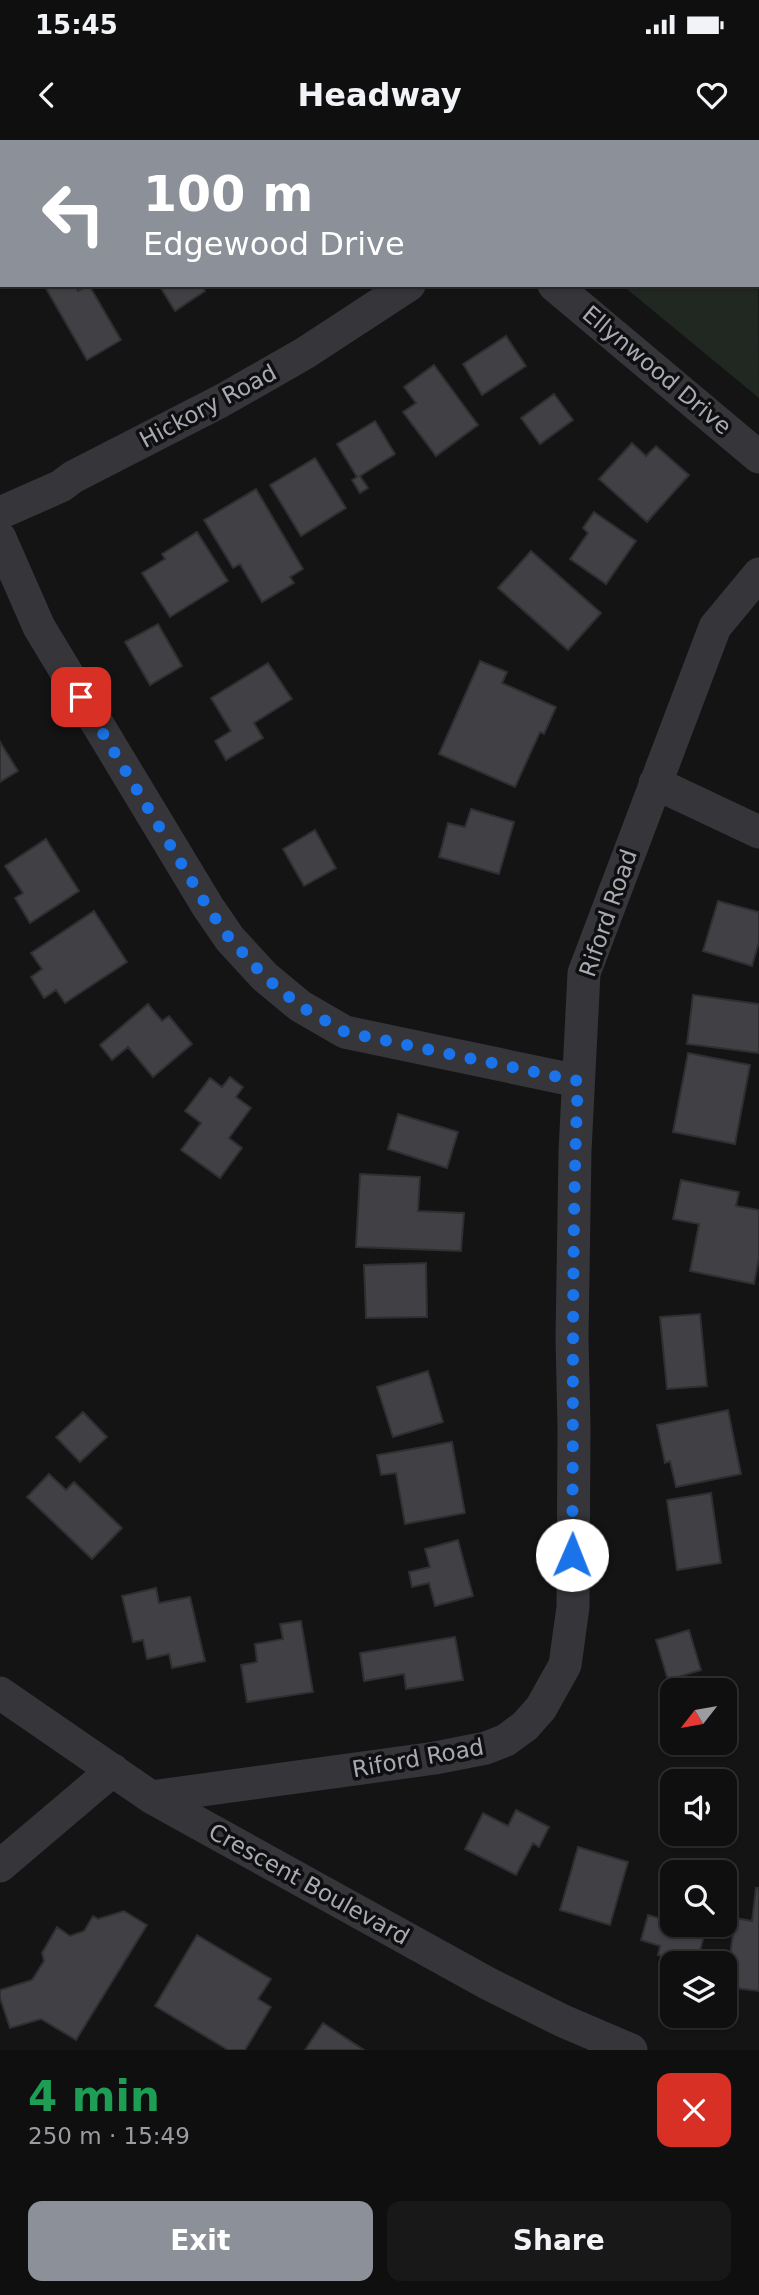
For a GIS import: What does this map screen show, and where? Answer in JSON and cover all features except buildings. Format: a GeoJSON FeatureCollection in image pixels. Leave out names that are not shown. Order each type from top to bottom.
{"type":"FeatureCollection","features":[{"type":"Feature","properties":{"kind":"street","name":"Hickory Road"},"geometry":{"type":"LineString","coordinates":[[0,513],[61,486],[73,477],[221,401],[305,353],[406,287]]}},
{"type":"Feature","properties":{"kind":"street","name":"Ellynwood Drive"},"geometry":{"type":"LineString","coordinates":[[556,287],[759,457]]}},
{"type":"Feature","properties":{"kind":"street"},"geometry":{"type":"LineString","coordinates":[[0,538],[38,626],[208,908],[230,939],[265,977],[300,1006],[345,1032],[578,1081]]}},
{"type":"Feature","properties":{"kind":"street","name":"Riford Road"},"geometry":{"type":"LineString","coordinates":[[151,1797],[435,1758],[486,1748],[506,1740],[525,1726],[541,1708],[565,1665],[573,1607],[572,1338],[583,973],[715,627],[759,574]]}},
{"type":"Feature","properties":{"kind":"street"},"geometry":{"type":"LineString","coordinates":[[655,783],[759,832]]}},
{"type":"Feature","properties":{"kind":"street","name":"Crescent Boulevard"},"geometry":{"type":"LineString","coordinates":[[0,1693],[151,1797],[487,1983],[563,2021],[631,2050]]}},
{"type":"Feature","properties":{"kind":"street"},"geometry":{"type":"LineString","coordinates":[[0,1866],[113,1770]]}},
{"type":"Feature","properties":{"kind":"shaded area"},"geometry":{"type":"Polygon","coordinates":[[[624,287],[758,287],[759,398],[624,287]]]}},
{"type":"Feature","properties":{"kind":"route"},"geometry":{"type":"LineString","coordinates":[[81,697],[208,908],[230,939],[265,977],[300,1006],[345,1032],[578,1081],[572,1338],[572,1555]]}}]}
